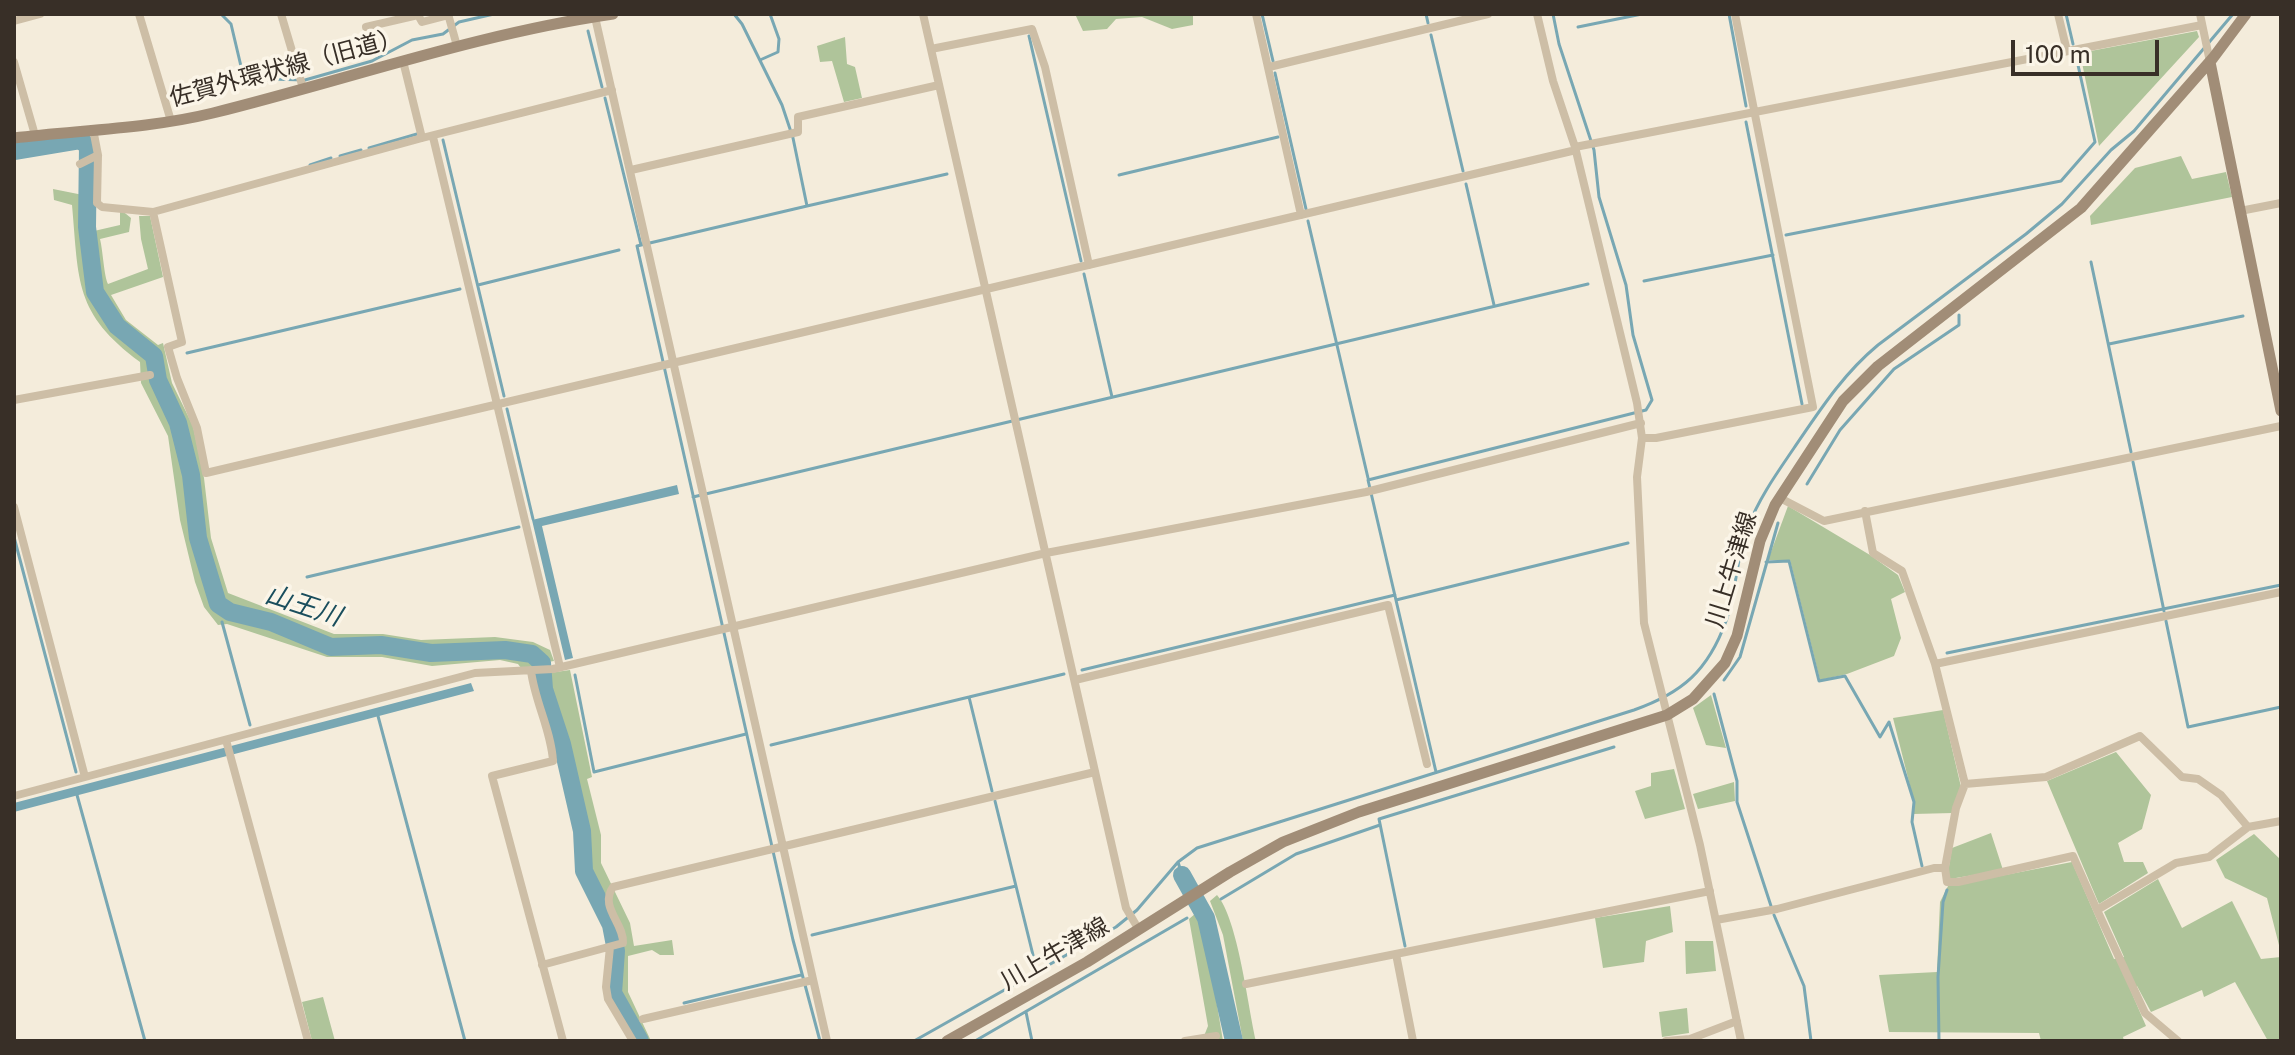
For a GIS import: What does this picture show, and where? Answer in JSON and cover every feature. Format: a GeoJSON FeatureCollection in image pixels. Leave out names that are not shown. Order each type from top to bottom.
{"type":"FeatureCollection","features":[{"type":"Feature","properties":{"kind":"main road","name":"佐賀外環状線（旧道）"},"geometry":{"type":"LineString","coordinates":[[14,138],[211,114],[403,61],[456,40],[613,14]]}},
{"type":"Feature","properties":{"kind":"main road","name":"川上牛津線"},"geometry":{"type":"LineString","coordinates":[[947,1041],[1136,925],[1183,903],[1283,842],[1332,821],[1666,711],[1693,699],[1725,663],[1737,636],[1760,541],[1780,498],[1843,401],[1878,366],[2081,208],[2210,62],[2246,14]]}},
{"type":"Feature","properties":{"kind":"main road"},"geometry":{"type":"LineString","coordinates":[[2210,62],[2281,411]]}},
{"type":"Feature","properties":{"kind":"street"},"geometry":{"type":"LineString","coordinates":[[14,21],[40,14]]}},
{"type":"Feature","properties":{"kind":"street"},"geometry":{"type":"LineString","coordinates":[[139,14],[171,121]]}},
{"type":"Feature","properties":{"kind":"street"},"geometry":{"type":"LineString","coordinates":[[281,14],[303,88]]}},
{"type":"Feature","properties":{"kind":"street"},"geometry":{"type":"LineString","coordinates":[[923,14],[1126,908],[1136,925]]}},
{"type":"Feature","properties":{"kind":"street"},"geometry":{"type":"LineString","coordinates":[[1256,14],[1301,215]]}},
{"type":"Feature","properties":{"kind":"street"},"geometry":{"type":"LineString","coordinates":[[1269,67],[1488,14]]}},
{"type":"Feature","properties":{"kind":"street"},"geometry":{"type":"LineString","coordinates":[[1537,14],[1553,81],[1575,148],[1641,423],[1637,477],[1644,623],[1710,891],[1741,1041]]}},
{"type":"Feature","properties":{"kind":"street"},"geometry":{"type":"LineString","coordinates":[[1642,438],[1656,438],[1813,407],[1735,14]]}},
{"type":"Feature","properties":{"kind":"street"},"geometry":{"type":"LineString","coordinates":[[2058,14],[2067,51]]}},
{"type":"Feature","properties":{"kind":"street"},"geometry":{"type":"LineString","coordinates":[[2200,14],[2210,62]]}},
{"type":"Feature","properties":{"kind":"street"},"geometry":{"type":"LineString","coordinates":[[366,27],[395,17],[418,15],[422,22],[449,17],[456,40]]}},
{"type":"Feature","properties":{"kind":"street"},"geometry":{"type":"LineString","coordinates":[[595,17],[827,1041]]}},
{"type":"Feature","properties":{"kind":"street"},"geometry":{"type":"LineString","coordinates":[[153,212],[182,342],[168,347],[197,428],[206,473],[1301,215],[1587,144],[2202,25]]}},
{"type":"Feature","properties":{"kind":"street"},"geometry":{"type":"LineString","coordinates":[[931,49],[1032,29],[1045,67],[1089,265]]}},
{"type":"Feature","properties":{"kind":"street"},"geometry":{"type":"LineString","coordinates":[[403,61],[422,138]]}},
{"type":"Feature","properties":{"kind":"street"},"geometry":{"type":"LineString","coordinates":[[14,62],[35,135]]}},
{"type":"Feature","properties":{"kind":"street"},"geometry":{"type":"LineString","coordinates":[[631,170],[798,132],[798,117],[939,85]]}},
{"type":"Feature","properties":{"kind":"street"},"geometry":{"type":"LineString","coordinates":[[93,129],[98,155],[97,203],[102,207],[153,212],[422,138],[612,90]]}},
{"type":"Feature","properties":{"kind":"street"},"geometry":{"type":"LineString","coordinates":[[433,137],[556,668]]}},
{"type":"Feature","properties":{"kind":"street"},"geometry":{"type":"LineString","coordinates":[[80,164],[98,155]]}},
{"type":"Feature","properties":{"kind":"street"},"geometry":{"type":"LineString","coordinates":[[2240,211],[2281,203]]}},
{"type":"Feature","properties":{"kind":"street"},"geometry":{"type":"LineString","coordinates":[[14,400],[150,375]]}},
{"type":"Feature","properties":{"kind":"street"},"geometry":{"type":"LineString","coordinates":[[14,796],[475,673],[556,668],[1046,553],[1371,491],[1641,423]]}},
{"type":"Feature","properties":{"kind":"street"},"geometry":{"type":"LineString","coordinates":[[1780,498],[1824,521],[2281,426]]}},
{"type":"Feature","properties":{"kind":"street"},"geometry":{"type":"LineString","coordinates":[[14,507],[85,777]]}},
{"type":"Feature","properties":{"kind":"street"},"geometry":{"type":"LineString","coordinates":[[1865,511],[1873,553],[1902,571],[1935,664],[1965,784],[1956,808],[1945,868],[1947,882],[2073,856],[2145,1013],[2178,1041]]}},
{"type":"Feature","properties":{"kind":"street"},"geometry":{"type":"LineString","coordinates":[[1935,664],[2281,592]]}},
{"type":"Feature","properties":{"kind":"street"},"geometry":{"type":"LineString","coordinates":[[1075,680],[1388,605],[1427,764]]}},
{"type":"Feature","properties":{"kind":"street"},"geometry":{"type":"LineString","coordinates":[[531,671],[553,761],[492,776],[563,1041]]}},
{"type":"Feature","properties":{"kind":"street"},"geometry":{"type":"LineString","coordinates":[[1965,784],[2046,777],[2140,736],[2182,777],[2198,779],[2221,795],[2248,827]]}},
{"type":"Feature","properties":{"kind":"street"},"geometry":{"type":"LineString","coordinates":[[226,740],[308,1041]]}},
{"type":"Feature","properties":{"kind":"street"},"geometry":{"type":"LineString","coordinates":[[542,965],[623,943],[608,904],[609,891],[613,887],[1095,772]]}},
{"type":"Feature","properties":{"kind":"street"},"geometry":{"type":"LineString","coordinates":[[2097,910],[2176,863],[2209,857],[2248,827],[2281,821]]}},
{"type":"Feature","properties":{"kind":"street"},"geometry":{"type":"LineString","coordinates":[[1716,920],[1777,909],[1934,868],[1945,868]]}},
{"type":"Feature","properties":{"kind":"street"},"geometry":{"type":"LineString","coordinates":[[1246,984],[1710,891]]}},
{"type":"Feature","properties":{"kind":"street"},"geometry":{"type":"LineString","coordinates":[[610,947],[606,987],[608,999],[633,1041]]}},
{"type":"Feature","properties":{"kind":"street"},"geometry":{"type":"LineString","coordinates":[[1396,954],[1413,1041]]}},
{"type":"Feature","properties":{"kind":"street"},"geometry":{"type":"LineString","coordinates":[[643,1019],[813,980]]}},
{"type":"Feature","properties":{"kind":"street"},"geometry":{"type":"LineString","coordinates":[[1666,1041],[1690,1039],[1737,1021]]}},
{"type":"Feature","properties":{"kind":"street"},"geometry":{"type":"LineString","coordinates":[[1185,1041],[1216,1036]]}},
{"type":"Feature","properties":{"kind":"green space"},"geometry":{"type":"Polygon","coordinates":[[[1075,14],[1193,14],[1193,25],[1172,29],[1142,17],[1116,19],[1107,29],[1083,31],[1075,14]]]}},
{"type":"Feature","properties":{"kind":"green space"},"geometry":{"type":"Polygon","coordinates":[[[2197,31],[2199,37],[2099,146],[2080,53],[2197,31]]]}},
{"type":"Feature","properties":{"kind":"green space"},"geometry":{"type":"Polygon","coordinates":[[[845,37],[847,64],[855,67],[862,98],[844,102],[832,61],[820,62],[817,46],[845,37]]]}},
{"type":"Feature","properties":{"kind":"green space"},"geometry":{"type":"Polygon","coordinates":[[[2181,156],[2192,179],[2226,172],[2232,197],[2091,225],[2090,216],[2135,168],[2181,156]]]}},
{"type":"Feature","properties":{"kind":"green space"},"geometry":{"type":"Polygon","coordinates":[[[53,189],[83,195],[85,266],[91,290],[110,324],[149,356],[157,390],[174,425],[186,469],[193,534],[214,603],[223,612],[268,624],[330,649],[377,649],[430,657],[506,652],[529,658],[537,666],[521,668],[518,664],[500,660],[432,666],[382,657],[327,657],[227,624],[218,625],[204,607],[195,582],[180,520],[168,436],[141,383],[140,362],[118,344],[91,311],[79,276],[72,205],[54,200],[53,189]]]}},
{"type":"Feature","properties":{"kind":"green space"},"geometry":{"type":"Polygon","coordinates":[[[120,209],[131,218],[129,232],[100,239],[108,284],[148,269],[139,216],[150,216],[163,277],[111,295],[126,320],[158,345],[163,343],[172,383],[193,426],[204,478],[211,538],[228,593],[334,634],[383,634],[421,640],[495,637],[533,642],[550,650],[554,661],[548,662],[533,650],[499,644],[432,649],[384,641],[334,643],[273,618],[231,606],[220,598],[202,538],[195,471],[185,427],[163,381],[157,356],[121,326],[99,290],[94,231],[120,225],[120,209]]]}},
{"type":"Feature","properties":{"kind":"green space"},"geometry":{"type":"Polygon","coordinates":[[[1788,506],[1898,575],[1905,592],[1891,599],[1901,638],[1894,656],[1847,674],[1820,680],[1790,560],[1768,560],[1788,506]]]}},
{"type":"Feature","properties":{"kind":"green space"},"geometry":{"type":"Polygon","coordinates":[[[570,670],[592,777],[587,779],[601,835],[601,863],[630,923],[634,946],[672,940],[674,955],[660,955],[652,950],[628,956],[628,992],[651,1041],[643,1041],[616,993],[619,936],[587,868],[585,831],[566,740],[549,688],[549,673],[570,670]]]}},
{"type":"Feature","properties":{"kind":"green space"},"geometry":{"type":"Polygon","coordinates":[[[1711,695],[1726,748],[1706,745],[1693,708],[1711,695]]]}},
{"type":"Feature","properties":{"kind":"green space"},"geometry":{"type":"Polygon","coordinates":[[[1943,710],[1961,787],[1953,813],[1913,814],[1914,802],[1893,718],[1943,710]]]}},
{"type":"Feature","properties":{"kind":"green space"},"geometry":{"type":"Polygon","coordinates":[[[2116,752],[2151,795],[2142,829],[2118,843],[2124,862],[2143,862],[2148,873],[2099,904],[2047,781],[2116,752]]]}},
{"type":"Feature","properties":{"kind":"green space"},"geometry":{"type":"Polygon","coordinates":[[[1674,769],[1685,809],[1645,819],[1635,791],[1651,786],[1651,773],[1674,769]]]}},
{"type":"Feature","properties":{"kind":"green space"},"geometry":{"type":"Polygon","coordinates":[[[1734,782],[1735,801],[1698,809],[1693,794],[1734,782]]]}},
{"type":"Feature","properties":{"kind":"green space"},"geometry":{"type":"Polygon","coordinates":[[[1991,833],[2003,870],[1950,879],[1948,872],[1952,848],[1991,833]]]}},
{"type":"Feature","properties":{"kind":"green space"},"geometry":{"type":"Polygon","coordinates":[[[2254,834],[2281,860],[2281,953],[2267,898],[2225,878],[2216,860],[2254,834]]]}},
{"type":"Feature","properties":{"kind":"green space"},"geometry":{"type":"Polygon","coordinates":[[[2072,862],[2114,959],[2124,957],[2104,912],[2158,879],[2182,928],[2232,901],[2261,959],[2281,957],[2281,1041],[2268,1041],[2235,982],[2204,997],[2202,990],[2151,1012],[2137,986],[2130,989],[2146,1026],[2123,1037],[2124,1041],[2041,1041],[2039,1033],[1889,1032],[1879,975],[1937,972],[1940,902],[1948,886],[2072,862]]]}},
{"type":"Feature","properties":{"kind":"green space"},"geometry":{"type":"Polygon","coordinates":[[[1217,895],[1231,923],[1256,1041],[1243,1041],[1223,935],[1210,901],[1217,895]]]}},
{"type":"Feature","properties":{"kind":"green space"},"geometry":{"type":"Polygon","coordinates":[[[1670,906],[1673,932],[1646,941],[1644,962],[1603,968],[1595,918],[1670,906]]]}},
{"type":"Feature","properties":{"kind":"green space"},"geometry":{"type":"Polygon","coordinates":[[[1196,913],[1205,933],[1223,1041],[1202,1041],[1208,1026],[1189,919],[1196,913]]]}},
{"type":"Feature","properties":{"kind":"green space"},"geometry":{"type":"Polygon","coordinates":[[[1685,941],[1713,941],[1716,971],[1686,974],[1685,941]]]}},
{"type":"Feature","properties":{"kind":"green space"},"geometry":{"type":"Polygon","coordinates":[[[323,997],[335,1041],[312,1041],[302,1002],[323,997]]]}},
{"type":"Feature","properties":{"kind":"green space"},"geometry":{"type":"Polygon","coordinates":[[[1687,1008],[1689,1033],[1662,1037],[1659,1012],[1687,1008]]]}},
{"type":"Feature","properties":{"kind":"water"},"geometry":{"type":"Polygon","coordinates":[[[677,485],[679,494],[542,526],[573,658],[565,660],[532,520],[677,485]]]}},
{"type":"Feature","properties":{"kind":"water"},"geometry":{"type":"Polygon","coordinates":[[[471,683],[474,691],[14,812],[14,803],[471,683]]]}},
{"type":"Feature","properties":{"kind":"waterway"},"geometry":{"type":"LineString","coordinates":[[221,14],[231,24],[244,79],[253,85],[270,79],[305,80],[372,61],[412,40],[443,34],[459,22],[494,14]]}},
{"type":"Feature","properties":{"kind":"waterway"},"geometry":{"type":"LineString","coordinates":[[734,14],[742,24],[782,105],[793,138],[807,206],[637,246],[793,940],[820,1041]]}},
{"type":"Feature","properties":{"kind":"waterway"},"geometry":{"type":"LineString","coordinates":[[760,60],[778,52],[779,39],[770,14]]}},
{"type":"Feature","properties":{"kind":"waterway"},"geometry":{"type":"LineString","coordinates":[[1262,14],[1273,61]]}},
{"type":"Feature","properties":{"kind":"waterway"},"geometry":{"type":"LineString","coordinates":[[1426,14],[1428,23]]}},
{"type":"Feature","properties":{"kind":"waterway"},"geometry":{"type":"LineString","coordinates":[[1436,772],[1368,480],[1646,410],[1652,400],[1633,335],[1626,285],[1599,197],[1594,150],[1559,44],[1553,14]]}},
{"type":"Feature","properties":{"kind":"waterway"},"geometry":{"type":"LineString","coordinates":[[1578,27],[1642,14]]}},
{"type":"Feature","properties":{"kind":"waterway"},"geometry":{"type":"LineString","coordinates":[[1729,14],[1746,106]]}},
{"type":"Feature","properties":{"kind":"waterway"},"geometry":{"type":"LineString","coordinates":[[2066,14],[2073,44]]}},
{"type":"Feature","properties":{"kind":"waterway"},"geometry":{"type":"LineString","coordinates":[[1182,875],[1178,862],[1197,848],[1634,710],[1679,688],[1702,667],[1719,638],[1730,610],[1744,538],[1757,506],[1843,380],[1878,345],[2062,204],[2111,150],[2134,131],[2233,14]]}},
{"type":"Feature","properties":{"kind":"waterway"},"geometry":{"type":"LineString","coordinates":[[588,31],[602,87]]}},
{"type":"Feature","properties":{"kind":"waterway"},"geometry":{"type":"LineString","coordinates":[[1431,35],[1463,171]]}},
{"type":"Feature","properties":{"kind":"waterway"},"geometry":{"type":"LineString","coordinates":[[1029,36],[1081,261]]}},
{"type":"Feature","properties":{"kind":"waterway"},"geometry":{"type":"LineString","coordinates":[[1786,235],[2061,181],[2095,142],[2076,56]]}},
{"type":"Feature","properties":{"kind":"waterway"},"geometry":{"type":"LineString","coordinates":[[1275,73],[1306,209]]}},
{"type":"Feature","properties":{"kind":"waterway"},"geometry":{"type":"LineString","coordinates":[[605,98],[641,245]]}},
{"type":"Feature","properties":{"kind":"waterway"},"geometry":{"type":"LineString","coordinates":[[1746,122],[1802,404]]}},
{"type":"Feature","properties":{"kind":"waterway"},"geometry":{"type":"LineString","coordinates":[[369,148],[417,134]]}},
{"type":"Feature","properties":{"kind":"waterway"},"geometry":{"type":"LineString","coordinates":[[1119,175],[1278,137]]}},
{"type":"Feature","properties":{"kind":"waterway","name":"山王川"},"geometry":{"type":"LineString","coordinates":[[14,151],[80,140],[88,146],[87,227],[95,292],[117,326],[154,356],[158,380],[178,423],[191,475],[198,538],[218,604],[230,612],[271,622],[331,647],[381,645],[431,653],[505,650],[532,654],[542,663],[544,689],[562,744],[582,831],[584,871],[611,925],[616,951],[613,993],[640,1041]]}},
{"type":"Feature","properties":{"kind":"waterway"},"geometry":{"type":"LineString","coordinates":[[443,140],[504,396]]}},
{"type":"Feature","properties":{"kind":"waterway"},"geometry":{"type":"LineString","coordinates":[[340,156],[361,150]]}},
{"type":"Feature","properties":{"kind":"waterway"},"geometry":{"type":"LineString","coordinates":[[310,165],[331,158]]}},
{"type":"Feature","properties":{"kind":"waterway"},"geometry":{"type":"LineString","coordinates":[[807,206],[947,174]]}},
{"type":"Feature","properties":{"kind":"waterway"},"geometry":{"type":"LineString","coordinates":[[1466,184],[1494,305]]}},
{"type":"Feature","properties":{"kind":"waterway"},"geometry":{"type":"LineString","coordinates":[[1308,221],[1368,478]]}},
{"type":"Feature","properties":{"kind":"waterway"},"geometry":{"type":"LineString","coordinates":[[478,285],[619,250]]}},
{"type":"Feature","properties":{"kind":"waterway"},"geometry":{"type":"LineString","coordinates":[[1644,281],[1773,255]]}},
{"type":"Feature","properties":{"kind":"waterway"},"geometry":{"type":"LineString","coordinates":[[2091,262],[2131,452]]}},
{"type":"Feature","properties":{"kind":"waterway"},"geometry":{"type":"LineString","coordinates":[[1084,274],[1112,397]]}},
{"type":"Feature","properties":{"kind":"waterway"},"geometry":{"type":"LineString","coordinates":[[693,497],[1588,284]]}},
{"type":"Feature","properties":{"kind":"waterway"},"geometry":{"type":"LineString","coordinates":[[187,353],[460,289]]}},
{"type":"Feature","properties":{"kind":"waterway"},"geometry":{"type":"LineString","coordinates":[[1807,484],[1840,430],[1894,369],[1959,325],[1959,315]]}},
{"type":"Feature","properties":{"kind":"waterway"},"geometry":{"type":"LineString","coordinates":[[2109,344],[2243,316]]}},
{"type":"Feature","properties":{"kind":"waterway"},"geometry":{"type":"LineString","coordinates":[[507,409],[533,519]]}},
{"type":"Feature","properties":{"kind":"waterway"},"geometry":{"type":"LineString","coordinates":[[2133,462],[2164,611]]}},
{"type":"Feature","properties":{"kind":"waterway"},"geometry":{"type":"LineString","coordinates":[[1724,680],[1740,657],[1778,523]]}},
{"type":"Feature","properties":{"kind":"waterway"},"geometry":{"type":"LineString","coordinates":[[307,577],[519,527]]}},
{"type":"Feature","properties":{"kind":"waterway"},"geometry":{"type":"LineString","coordinates":[[14,537],[76,772]]}},
{"type":"Feature","properties":{"kind":"waterway"},"geometry":{"type":"LineString","coordinates":[[1396,600],[1628,543]]}},
{"type":"Feature","properties":{"kind":"waterway"},"geometry":{"type":"LineString","coordinates":[[1766,562],[1789,561],[1819,681],[1845,676],[1880,737],[1889,722],[1914,802],[1912,822],[1922,866]]}},
{"type":"Feature","properties":{"kind":"waterway"},"geometry":{"type":"LineString","coordinates":[[1947,653],[2281,585]]}},
{"type":"Feature","properties":{"kind":"waterway"},"geometry":{"type":"LineString","coordinates":[[1082,670],[1395,595]]}},
{"type":"Feature","properties":{"kind":"waterway"},"geometry":{"type":"LineString","coordinates":[[2166,621],[2188,727],[2281,707]]}},
{"type":"Feature","properties":{"kind":"waterway"},"geometry":{"type":"LineString","coordinates":[[222,622],[250,725]]}},
{"type":"Feature","properties":{"kind":"waterway"},"geometry":{"type":"LineString","coordinates":[[771,745],[1064,674]]}},
{"type":"Feature","properties":{"kind":"waterway"},"geometry":{"type":"LineString","coordinates":[[575,675],[594,772],[746,734]]}},
{"type":"Feature","properties":{"kind":"waterway"},"geometry":{"type":"LineString","coordinates":[[1714,694],[1737,781],[1737,802],[1771,906]]}},
{"type":"Feature","properties":{"kind":"waterway"},"geometry":{"type":"LineString","coordinates":[[969,697],[992,791]]}},
{"type":"Feature","properties":{"kind":"waterway"},"geometry":{"type":"LineString","coordinates":[[378,716],[465,1041]]}},
{"type":"Feature","properties":{"kind":"waterway"},"geometry":{"type":"LineString","coordinates":[[1405,946],[1379,819],[1614,747]]}},
{"type":"Feature","properties":{"kind":"waterway"},"geometry":{"type":"LineString","coordinates":[[77,795],[145,1041]]}},
{"type":"Feature","properties":{"kind":"waterway"},"geometry":{"type":"LineString","coordinates":[[995,801],[1033,955]]}},
{"type":"Feature","properties":{"kind":"waterway"},"geometry":{"type":"LineString","coordinates":[[1221,899],[1296,854],[1380,825]]}},
{"type":"Feature","properties":{"kind":"waterway"},"geometry":{"type":"LineString","coordinates":[[914,1041],[1116,927],[1137,910],[1178,862]]}},
{"type":"Feature","properties":{"kind":"waterway"},"geometry":{"type":"LineString","coordinates":[[1182,875],[1206,918],[1234,1041]]}},
{"type":"Feature","properties":{"kind":"waterway"},"geometry":{"type":"LineString","coordinates":[[812,935],[1016,886]]}},
{"type":"Feature","properties":{"kind":"waterway"},"geometry":{"type":"LineString","coordinates":[[1939,1041],[1938,977],[1943,902],[1947,890]]}},
{"type":"Feature","properties":{"kind":"waterway"},"geometry":{"type":"LineString","coordinates":[[1774,915],[1804,986],[1811,1041]]}},
{"type":"Feature","properties":{"kind":"waterway"},"geometry":{"type":"LineString","coordinates":[[975,1041],[1187,918]]}},
{"type":"Feature","properties":{"kind":"waterway"},"geometry":{"type":"LineString","coordinates":[[684,1003],[801,975]]}},
{"type":"Feature","properties":{"kind":"waterway"},"geometry":{"type":"LineString","coordinates":[[1026,1012],[1032,1041]]}}]}
